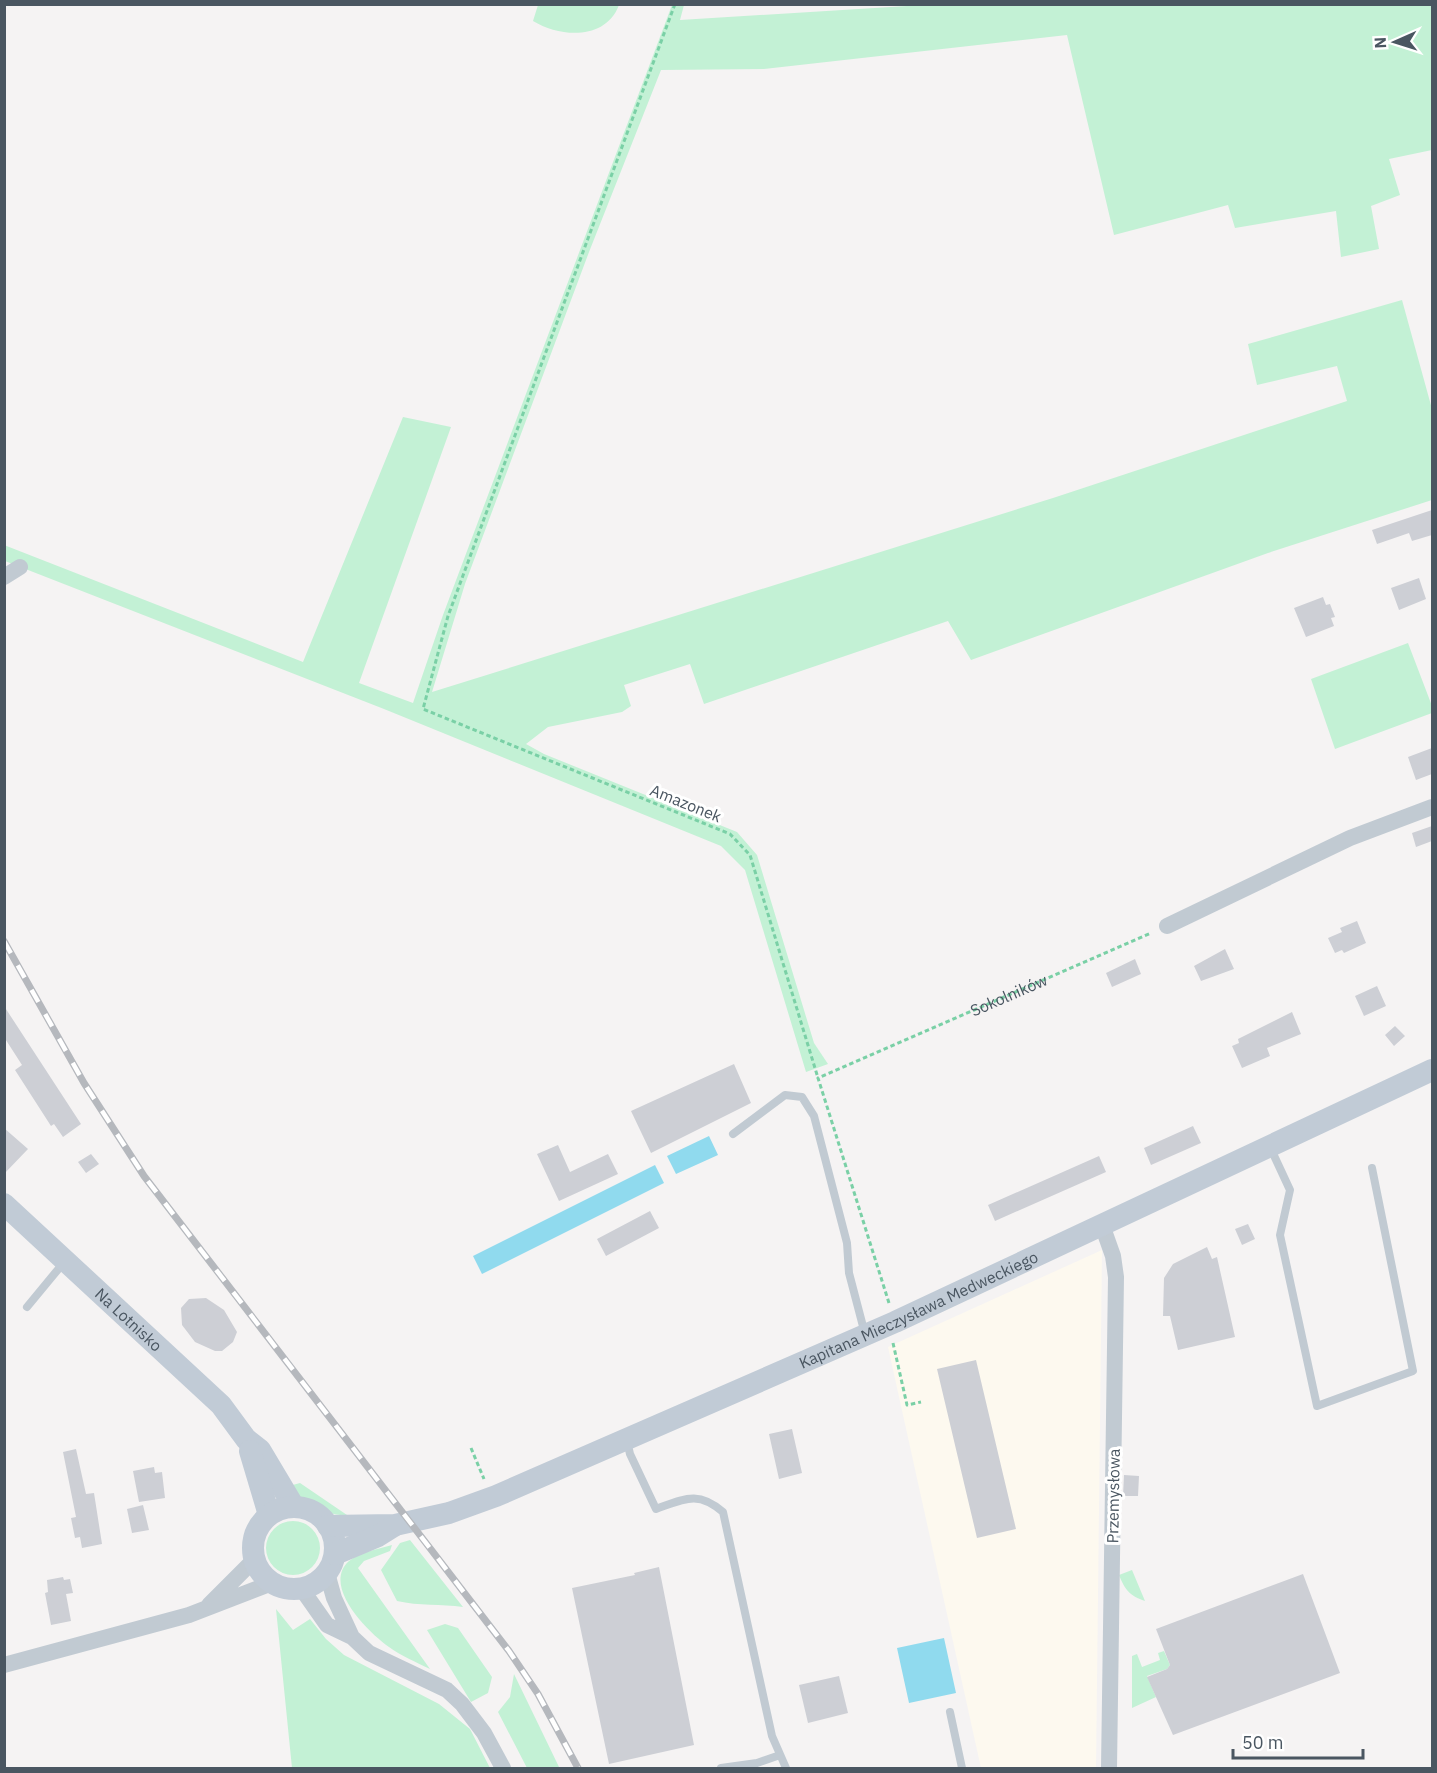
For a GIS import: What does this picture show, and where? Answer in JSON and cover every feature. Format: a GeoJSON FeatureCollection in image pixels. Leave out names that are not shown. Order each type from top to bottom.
{"type":"FeatureCollection","features":[{"type":"Feature","properties":{"kind":"main road","name":"Kapitana Mieczysława Medweckiego"},"geometry":{"type":"LineString","coordinates":[[328,1526],[395,1525],[449,1513],[496,1496],[626,1437],[865,1335],[893,1330],[1102,1225],[1432,1070]]}},
{"type":"Feature","properties":{"kind":"main road","name":"Na Lotnisko"},"geometry":{"type":"LineString","coordinates":[[4,1204],[221,1406],[246,1439],[260,1450],[294,1507]]}},
{"type":"Feature","properties":{"kind":"main road","name":"Na Lotnisko"},"geometry":{"type":"LineString","coordinates":[[246,1439],[268,1515]]}},
{"type":"Feature","properties":{"kind":"main road"},"geometry":{"type":"LineString","coordinates":[[294,1507],[307,1509],[319,1516],[328,1526],[335,1544],[331,1563],[314,1585],[292,1590],[272,1583],[258,1569],[254,1560],[255,1535],[268,1515],[281,1509],[294,1507]]}},
{"type":"Feature","properties":{"kind":"main road","name":"Kapitana Mieczysława Medweckiego"},"geometry":{"type":"LineString","coordinates":[[331,1563],[395,1525]]}},
{"type":"Feature","properties":{"kind":"street"},"geometry":{"type":"LineString","coordinates":[[4,561],[20,567],[4,577]]}},
{"type":"Feature","properties":{"kind":"street"},"geometry":{"type":"LineString","coordinates":[[1167,926],[1350,838],[1432,807]]}},
{"type":"Feature","properties":{"kind":"street","name":"Przemysłowa"},"geometry":{"type":"LineString","coordinates":[[1102,1225],[1113,1256],[1116,1277],[1109,1768]]}},
{"type":"Feature","properties":{"kind":"street"},"geometry":{"type":"LineString","coordinates":[[208,1606],[254,1560]]}},
{"type":"Feature","properties":{"kind":"street"},"geometry":{"type":"LineString","coordinates":[[331,1563],[334,1598],[352,1637]]}},
{"type":"Feature","properties":{"kind":"street"},"geometry":{"type":"LineString","coordinates":[[4,1665],[189,1615],[272,1583]]}},
{"type":"Feature","properties":{"kind":"street"},"geometry":{"type":"LineString","coordinates":[[301,1588],[327,1625],[352,1637],[369,1653],[447,1690],[462,1704],[484,1733],[502,1768]]}},
{"type":"Feature","properties":{"kind":"lane"},"geometry":{"type":"LineString","coordinates":[[734,1134],[785,1095],[802,1097],[814,1116],[847,1243],[849,1272],[865,1335]]}},
{"type":"Feature","properties":{"kind":"lane"},"geometry":{"type":"LineString","coordinates":[[1270,1146],[1290,1190],[1280,1235],[1317,1406],[1413,1371],[1372,1168]]}},
{"type":"Feature","properties":{"kind":"lane"},"geometry":{"type":"LineString","coordinates":[[27,1307],[66,1260]]}},
{"type":"Feature","properties":{"kind":"lane"},"geometry":{"type":"LineString","coordinates":[[626,1437],[630,1454],[656,1509],[696,1497],[711,1501],[723,1512],[772,1736],[786,1768]]}},
{"type":"Feature","properties":{"kind":"lane"},"geometry":{"type":"LineString","coordinates":[[950,1712],[962,1768]]}},
{"type":"Feature","properties":{"kind":"lane"},"geometry":{"type":"LineString","coordinates":[[721,1768],[757,1763],[780,1755]]}},
{"type":"Feature","properties":{"kind":"path","name":"Amazonek"},"geometry":{"type":"LineString","coordinates":[[675,4],[448,616],[423,709],[730,834],[750,855],[818,1078]]}},
{"type":"Feature","properties":{"kind":"path","name":"Sokolników"},"geometry":{"type":"LineString","coordinates":[[818,1078],[1167,926]]}},
{"type":"Feature","properties":{"kind":"path"},"geometry":{"type":"LineString","coordinates":[[818,1078],[893,1330],[907,1405],[921,1402]]}},
{"type":"Feature","properties":{"kind":"shaded area"},"geometry":{"type":"Polygon","coordinates":[[[1102,1250],[1096,1768],[981,1768],[888,1347],[1102,1250]]]}},
{"type":"Feature","properties":{"kind":"green space"},"geometry":{"type":"Polygon","coordinates":[[[538,4],[619,5],[604,25],[593,30],[569,33],[544,27],[533,21],[538,4]]]}},
{"type":"Feature","properties":{"kind":"green space"},"geometry":{"type":"Polygon","coordinates":[[[939,4],[1432,5],[1432,150],[1389,159],[1400,195],[1371,206],[1379,249],[1341,257],[1336,211],[1235,228],[1228,205],[1114,235],[1067,35],[764,69],[661,70],[589,252],[465,584],[432,692],[1053,498],[1347,401],[1337,366],[1257,385],[1248,344],[1402,300],[1432,409],[1432,500],[1268,553],[971,660],[948,621],[704,704],[690,664],[624,685],[631,706],[622,712],[548,727],[526,744],[544,754],[737,832],[757,855],[814,1043],[828,1064],[806,1072],[745,870],[721,846],[384,709],[5,561],[4,545],[303,662],[403,417],[451,427],[359,683],[413,703],[443,615],[672,5],[684,5],[680,20],[939,4]]]}},
{"type":"Feature","properties":{"kind":"green space"},"geometry":{"type":"Polygon","coordinates":[[[1408,643],[1432,706],[1432,713],[1335,749],[1311,679],[1408,643]]]}},
{"type":"Feature","properties":{"kind":"green space"},"geometry":{"type":"Polygon","coordinates":[[[300,1483],[347,1515],[322,1511],[308,1503],[289,1486],[300,1483]]]}},
{"type":"Feature","properties":{"kind":"green space"},"geometry":{"type":"Polygon","coordinates":[[[293,1521],[303,1523],[312,1529],[318,1538],[320,1548],[318,1558],[312,1567],[303,1573],[293,1575],[283,1573],[274,1567],[268,1558],[266,1548],[268,1538],[274,1529],[283,1523],[293,1521]]]}},
{"type":"Feature","properties":{"kind":"green space"},"geometry":{"type":"Polygon","coordinates":[[[410,1540],[463,1607],[397,1601],[381,1570],[400,1543],[410,1540]]]}},
{"type":"Feature","properties":{"kind":"green space"},"geometry":{"type":"Polygon","coordinates":[[[392,1545],[390,1551],[364,1561],[358,1568],[430,1669],[398,1653],[380,1640],[360,1620],[344,1596],[341,1583],[342,1571],[349,1561],[364,1553],[392,1545]]]}},
{"type":"Feature","properties":{"kind":"green space"},"geometry":{"type":"Polygon","coordinates":[[[1132,1570],[1145,1601],[1135,1597],[1123,1585],[1119,1575],[1132,1570]]]}},
{"type":"Feature","properties":{"kind":"green space"},"geometry":{"type":"Polygon","coordinates":[[[276,1609],[293,1630],[310,1619],[326,1639],[344,1655],[439,1704],[470,1729],[490,1768],[292,1768],[276,1609]]]}},
{"type":"Feature","properties":{"kind":"green space"},"geometry":{"type":"Polygon","coordinates":[[[445,1624],[458,1628],[492,1677],[488,1693],[471,1702],[427,1630],[445,1624]]]}},
{"type":"Feature","properties":{"kind":"green space"},"geometry":{"type":"Polygon","coordinates":[[[1164,1651],[1170,1665],[1167,1669],[1147,1676],[1156,1697],[1132,1708],[1132,1656],[1137,1654],[1142,1667],[1160,1660],[1158,1653],[1164,1651]]]}},
{"type":"Feature","properties":{"kind":"green space"},"geometry":{"type":"Polygon","coordinates":[[[514,1674],[560,1768],[527,1768],[498,1712],[510,1697],[514,1674]]]}},
{"type":"Feature","properties":{"kind":"water"},"geometry":{"type":"Polygon","coordinates":[[[709,1136],[718,1155],[676,1174],[667,1156],[709,1136]]]}},
{"type":"Feature","properties":{"kind":"water"},"geometry":{"type":"Polygon","coordinates":[[[655,1165],[664,1183],[482,1274],[473,1256],[655,1165]]]}},
{"type":"Feature","properties":{"kind":"water"},"geometry":{"type":"Polygon","coordinates":[[[944,1638],[956,1693],[909,1703],[897,1648],[944,1638]]]}},
{"type":"Feature","properties":{"kind":"building"},"geometry":{"type":"Polygon","coordinates":[[[1432,510],[1432,535],[1412,541],[1409,533],[1377,544],[1372,530],[1432,510]]]}},
{"type":"Feature","properties":{"kind":"building"},"geometry":{"type":"Polygon","coordinates":[[[1419,578],[1426,599],[1399,610],[1391,588],[1419,578]]]}},
{"type":"Feature","properties":{"kind":"building"},"geometry":{"type":"Polygon","coordinates":[[[1323,597],[1326,605],[1330,604],[1335,617],[1331,618],[1334,626],[1306,637],[1294,608],[1323,597]]]}},
{"type":"Feature","properties":{"kind":"building"},"geometry":{"type":"Polygon","coordinates":[[[1432,748],[1432,774],[1416,780],[1408,757],[1432,748]]]}},
{"type":"Feature","properties":{"kind":"building"},"geometry":{"type":"Polygon","coordinates":[[[1432,826],[1432,841],[1416,847],[1412,833],[1432,826]]]}},
{"type":"Feature","properties":{"kind":"building"},"geometry":{"type":"Polygon","coordinates":[[[1357,921],[1366,943],[1344,953],[1342,950],[1335,953],[1328,938],[1342,932],[1340,928],[1357,921]]]}},
{"type":"Feature","properties":{"kind":"building"},"geometry":{"type":"Polygon","coordinates":[[[1225,949],[1234,969],[1201,981],[1194,966],[1225,949]]]}},
{"type":"Feature","properties":{"kind":"building"},"geometry":{"type":"Polygon","coordinates":[[[1135,959],[1141,974],[1112,987],[1106,973],[1135,959]]]}},
{"type":"Feature","properties":{"kind":"building"},"geometry":{"type":"Polygon","coordinates":[[[1377,986],[1386,1006],[1364,1016],[1355,996],[1377,986]]]}},
{"type":"Feature","properties":{"kind":"building"},"geometry":{"type":"Polygon","coordinates":[[[4,1006],[81,1124],[63,1137],[54,1124],[51,1126],[15,1070],[22,1065],[4,1037],[4,1006]]]}},
{"type":"Feature","properties":{"kind":"building"},"geometry":{"type":"Polygon","coordinates":[[[1292,1012],[1301,1034],[1267,1048],[1270,1056],[1242,1068],[1232,1046],[1239,1043],[1238,1039],[1292,1012]]]}},
{"type":"Feature","properties":{"kind":"building"},"geometry":{"type":"Polygon","coordinates":[[[1395,1026],[1405,1036],[1394,1046],[1385,1035],[1395,1026]]]}},
{"type":"Feature","properties":{"kind":"building"},"geometry":{"type":"Polygon","coordinates":[[[734,1064],[751,1103],[651,1153],[631,1111],[734,1064]]]}},
{"type":"Feature","properties":{"kind":"building"},"geometry":{"type":"Polygon","coordinates":[[[1193,1126],[1201,1143],[1151,1165],[1144,1148],[1193,1126]]]}},
{"type":"Feature","properties":{"kind":"building"},"geometry":{"type":"Polygon","coordinates":[[[4,1128],[28,1149],[4,1174],[4,1128]]]}},
{"type":"Feature","properties":{"kind":"building"},"geometry":{"type":"Polygon","coordinates":[[[558,1145],[570,1172],[608,1154],[618,1174],[559,1201],[537,1154],[558,1145]]]}},
{"type":"Feature","properties":{"kind":"building"},"geometry":{"type":"Polygon","coordinates":[[[91,1154],[99,1164],[86,1173],[78,1162],[91,1154]]]}},
{"type":"Feature","properties":{"kind":"building"},"geometry":{"type":"Polygon","coordinates":[[[1099,1156],[1106,1172],[995,1221],[988,1205],[1099,1156]]]}},
{"type":"Feature","properties":{"kind":"building"},"geometry":{"type":"Polygon","coordinates":[[[650,1211],[659,1228],[606,1256],[597,1239],[650,1211]]]}},
{"type":"Feature","properties":{"kind":"building"},"geometry":{"type":"Polygon","coordinates":[[[1248,1224],[1255,1239],[1242,1245],[1235,1229],[1248,1224]]]}},
{"type":"Feature","properties":{"kind":"building"},"geometry":{"type":"Polygon","coordinates":[[[1207,1247],[1212,1259],[1217,1257],[1235,1337],[1178,1350],[1170,1316],[1163,1316],[1164,1278],[1173,1264],[1207,1247]]]}},
{"type":"Feature","properties":{"kind":"building"},"geometry":{"type":"Polygon","coordinates":[[[206,1298],[224,1310],[237,1332],[233,1342],[222,1351],[215,1351],[195,1342],[182,1325],[181,1308],[189,1299],[206,1298]]]}},
{"type":"Feature","properties":{"kind":"building"},"geometry":{"type":"Polygon","coordinates":[[[976,1360],[1016,1529],[977,1538],[937,1369],[976,1360]]]}},
{"type":"Feature","properties":{"kind":"building"},"geometry":{"type":"Polygon","coordinates":[[[792,1429],[802,1473],[779,1479],[769,1434],[792,1429]]]}},
{"type":"Feature","properties":{"kind":"building"},"geometry":{"type":"Polygon","coordinates":[[[76,1449],[86,1494],[94,1493],[102,1544],[82,1548],[80,1537],[75,1538],[71,1518],[76,1517],[63,1452],[76,1449]]]}},
{"type":"Feature","properties":{"kind":"building"},"geometry":{"type":"Polygon","coordinates":[[[154,1467],[155,1473],[162,1472],[165,1498],[139,1502],[133,1471],[154,1467]]]}},
{"type":"Feature","properties":{"kind":"building"},"geometry":{"type":"Polygon","coordinates":[[[1124,1475],[1139,1476],[1138,1496],[1123,1496],[1124,1475]]]}},
{"type":"Feature","properties":{"kind":"building"},"geometry":{"type":"Polygon","coordinates":[[[143,1505],[149,1530],[132,1533],[127,1509],[143,1505]]]}},
{"type":"Feature","properties":{"kind":"building"},"geometry":{"type":"Polygon","coordinates":[[[659,1567],[694,1745],[609,1764],[572,1588],[635,1575],[634,1573],[659,1567]]]}},
{"type":"Feature","properties":{"kind":"building"},"geometry":{"type":"Polygon","coordinates":[[[1303,1574],[1340,1673],[1173,1735],[1147,1677],[1167,1669],[1170,1665],[1156,1629],[1303,1574]]]}},
{"type":"Feature","properties":{"kind":"building"},"geometry":{"type":"Polygon","coordinates":[[[63,1577],[64,1580],[70,1579],[73,1593],[66,1594],[71,1621],[51,1625],[45,1593],[48,1592],[47,1580],[63,1577]]]}},
{"type":"Feature","properties":{"kind":"building"},"geometry":{"type":"Polygon","coordinates":[[[839,1676],[848,1713],[808,1723],[799,1685],[839,1676]]]}},
{"type":"Feature","properties":{"kind":"railway"},"geometry":{"type":"LineString","coordinates":[[4,941],[84,1083],[144,1176],[509,1651],[538,1694],[578,1768]]}}]}
